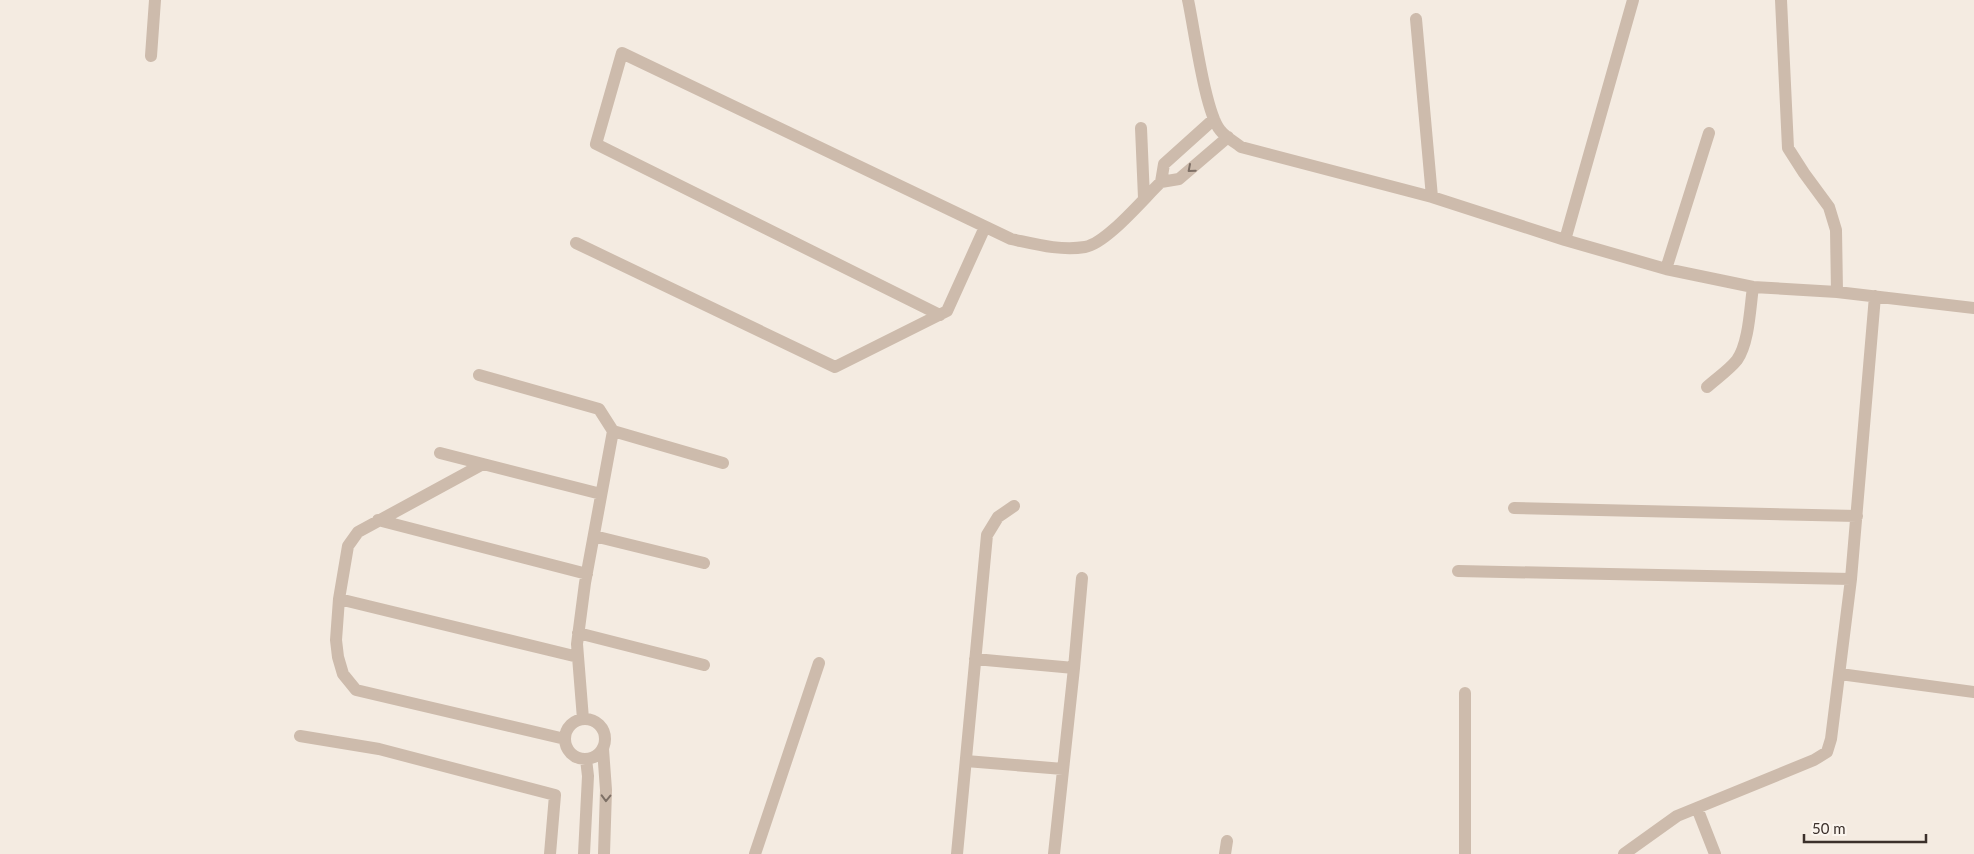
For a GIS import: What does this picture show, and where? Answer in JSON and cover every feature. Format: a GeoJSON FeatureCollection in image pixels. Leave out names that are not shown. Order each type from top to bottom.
{"type":"FeatureCollection","features":[{"type":"Feature","properties":{"kind":"street"},"geometry":{"type":"LineString","coordinates":[[151,56],[155,0]]}},
{"type":"Feature","properties":{"kind":"street"},"geometry":{"type":"LineString","coordinates":[[1188,0],[1208,100],[1214,119],[1220,131],[1241,147],[1432,197],[1565,240],[1666,269],[1753,287],[1837,292],[1974,308]]}},
{"type":"Feature","properties":{"kind":"street"},"geometry":{"type":"LineString","coordinates":[[1565,240],[1633,0]]}},
{"type":"Feature","properties":{"kind":"street"},"geometry":{"type":"LineString","coordinates":[[1781,0],[1788,148],[1829,207],[1836,230],[1837,292]]}},
{"type":"Feature","properties":{"kind":"street"},"geometry":{"type":"LineString","coordinates":[[1416,19],[1432,197]]}},
{"type":"Feature","properties":{"kind":"street"},"geometry":{"type":"LineString","coordinates":[[940,315],[596,144],[622,52],[1011,239],[1058,248],[1086,247],[1103,239],[1161,182],[1179,179],[1228,136]]}},
{"type":"Feature","properties":{"kind":"street"},"geometry":{"type":"LineString","coordinates":[[1161,182],[1164,164],[1214,119]]}},
{"type":"Feature","properties":{"kind":"street"},"geometry":{"type":"LineString","coordinates":[[1141,128],[1144,198]]}},
{"type":"Feature","properties":{"kind":"street"},"geometry":{"type":"LineString","coordinates":[[1666,269],[1709,133]]}},
{"type":"Feature","properties":{"kind":"street"},"geometry":{"type":"LineString","coordinates":[[576,243],[835,367],[947,311],[985,227]]}},
{"type":"Feature","properties":{"kind":"street"},"geometry":{"type":"LineString","coordinates":[[1707,386],[1735,362],[1741,353],[1753,287]]}},
{"type":"Feature","properties":{"kind":"street"},"geometry":{"type":"LineString","coordinates":[[1624,854],[1677,816],[1814,760],[1827,752],[1831,739],[1840,674],[1857,516],[1875,296]]}},
{"type":"Feature","properties":{"kind":"street"},"geometry":{"type":"LineString","coordinates":[[479,375],[599,409],[613,431],[723,463]]}},
{"type":"Feature","properties":{"kind":"street"},"geometry":{"type":"LineString","coordinates":[[584,719],[578,657],[578,633],[613,431]]}},
{"type":"Feature","properties":{"kind":"street"},"geometry":{"type":"LineString","coordinates":[[440,453],[602,494]]}},
{"type":"Feature","properties":{"kind":"street"},"geometry":{"type":"LineString","coordinates":[[483,464],[358,532],[348,546],[339,599],[336,640],[343,674],[356,690],[565,739]]}},
{"type":"Feature","properties":{"kind":"street"},"geometry":{"type":"LineString","coordinates":[[957,854],[987,534],[998,517],[1014,506]]}},
{"type":"Feature","properties":{"kind":"street"},"geometry":{"type":"LineString","coordinates":[[1514,508],[1857,516]]}},
{"type":"Feature","properties":{"kind":"street"},"geometry":{"type":"LineString","coordinates":[[378,520],[587,574]]}},
{"type":"Feature","properties":{"kind":"street"},"geometry":{"type":"LineString","coordinates":[[594,536],[704,563]]}},
{"type":"Feature","properties":{"kind":"street"},"geometry":{"type":"LineString","coordinates":[[1458,571],[1850,579]]}},
{"type":"Feature","properties":{"kind":"street"},"geometry":{"type":"LineString","coordinates":[[1054,854],[1082,578]]}},
{"type":"Feature","properties":{"kind":"street"},"geometry":{"type":"LineString","coordinates":[[339,599],[578,657]]}},
{"type":"Feature","properties":{"kind":"street"},"geometry":{"type":"LineString","coordinates":[[578,633],[704,665]]}},
{"type":"Feature","properties":{"kind":"street"},"geometry":{"type":"LineString","coordinates":[[975,659],[1074,668]]}},
{"type":"Feature","properties":{"kind":"street"},"geometry":{"type":"LineString","coordinates":[[756,854],[819,663]]}},
{"type":"Feature","properties":{"kind":"street"},"geometry":{"type":"LineString","coordinates":[[1840,674],[1974,692]]}},
{"type":"Feature","properties":{"kind":"street"},"geometry":{"type":"LineString","coordinates":[[1465,693],[1465,854]]}},
{"type":"Feature","properties":{"kind":"street"},"geometry":{"type":"LineString","coordinates":[[603,749],[598,755],[586,759],[573,756],[566,745],[565,739],[569,727],[574,722],[584,719],[593,720],[603,730],[605,736],[603,749],[606,790],[604,854]]}},
{"type":"Feature","properties":{"kind":"street"},"geometry":{"type":"LineString","coordinates":[[300,736],[379,749],[555,795],[550,854]]}},
{"type":"Feature","properties":{"kind":"street"},"geometry":{"type":"LineString","coordinates":[[584,854],[588,776],[586,759]]}},
{"type":"Feature","properties":{"kind":"street"},"geometry":{"type":"LineString","coordinates":[[966,761],[1063,769]]}},
{"type":"Feature","properties":{"kind":"street"},"geometry":{"type":"LineString","coordinates":[[1697,808],[1715,854]]}}]}
